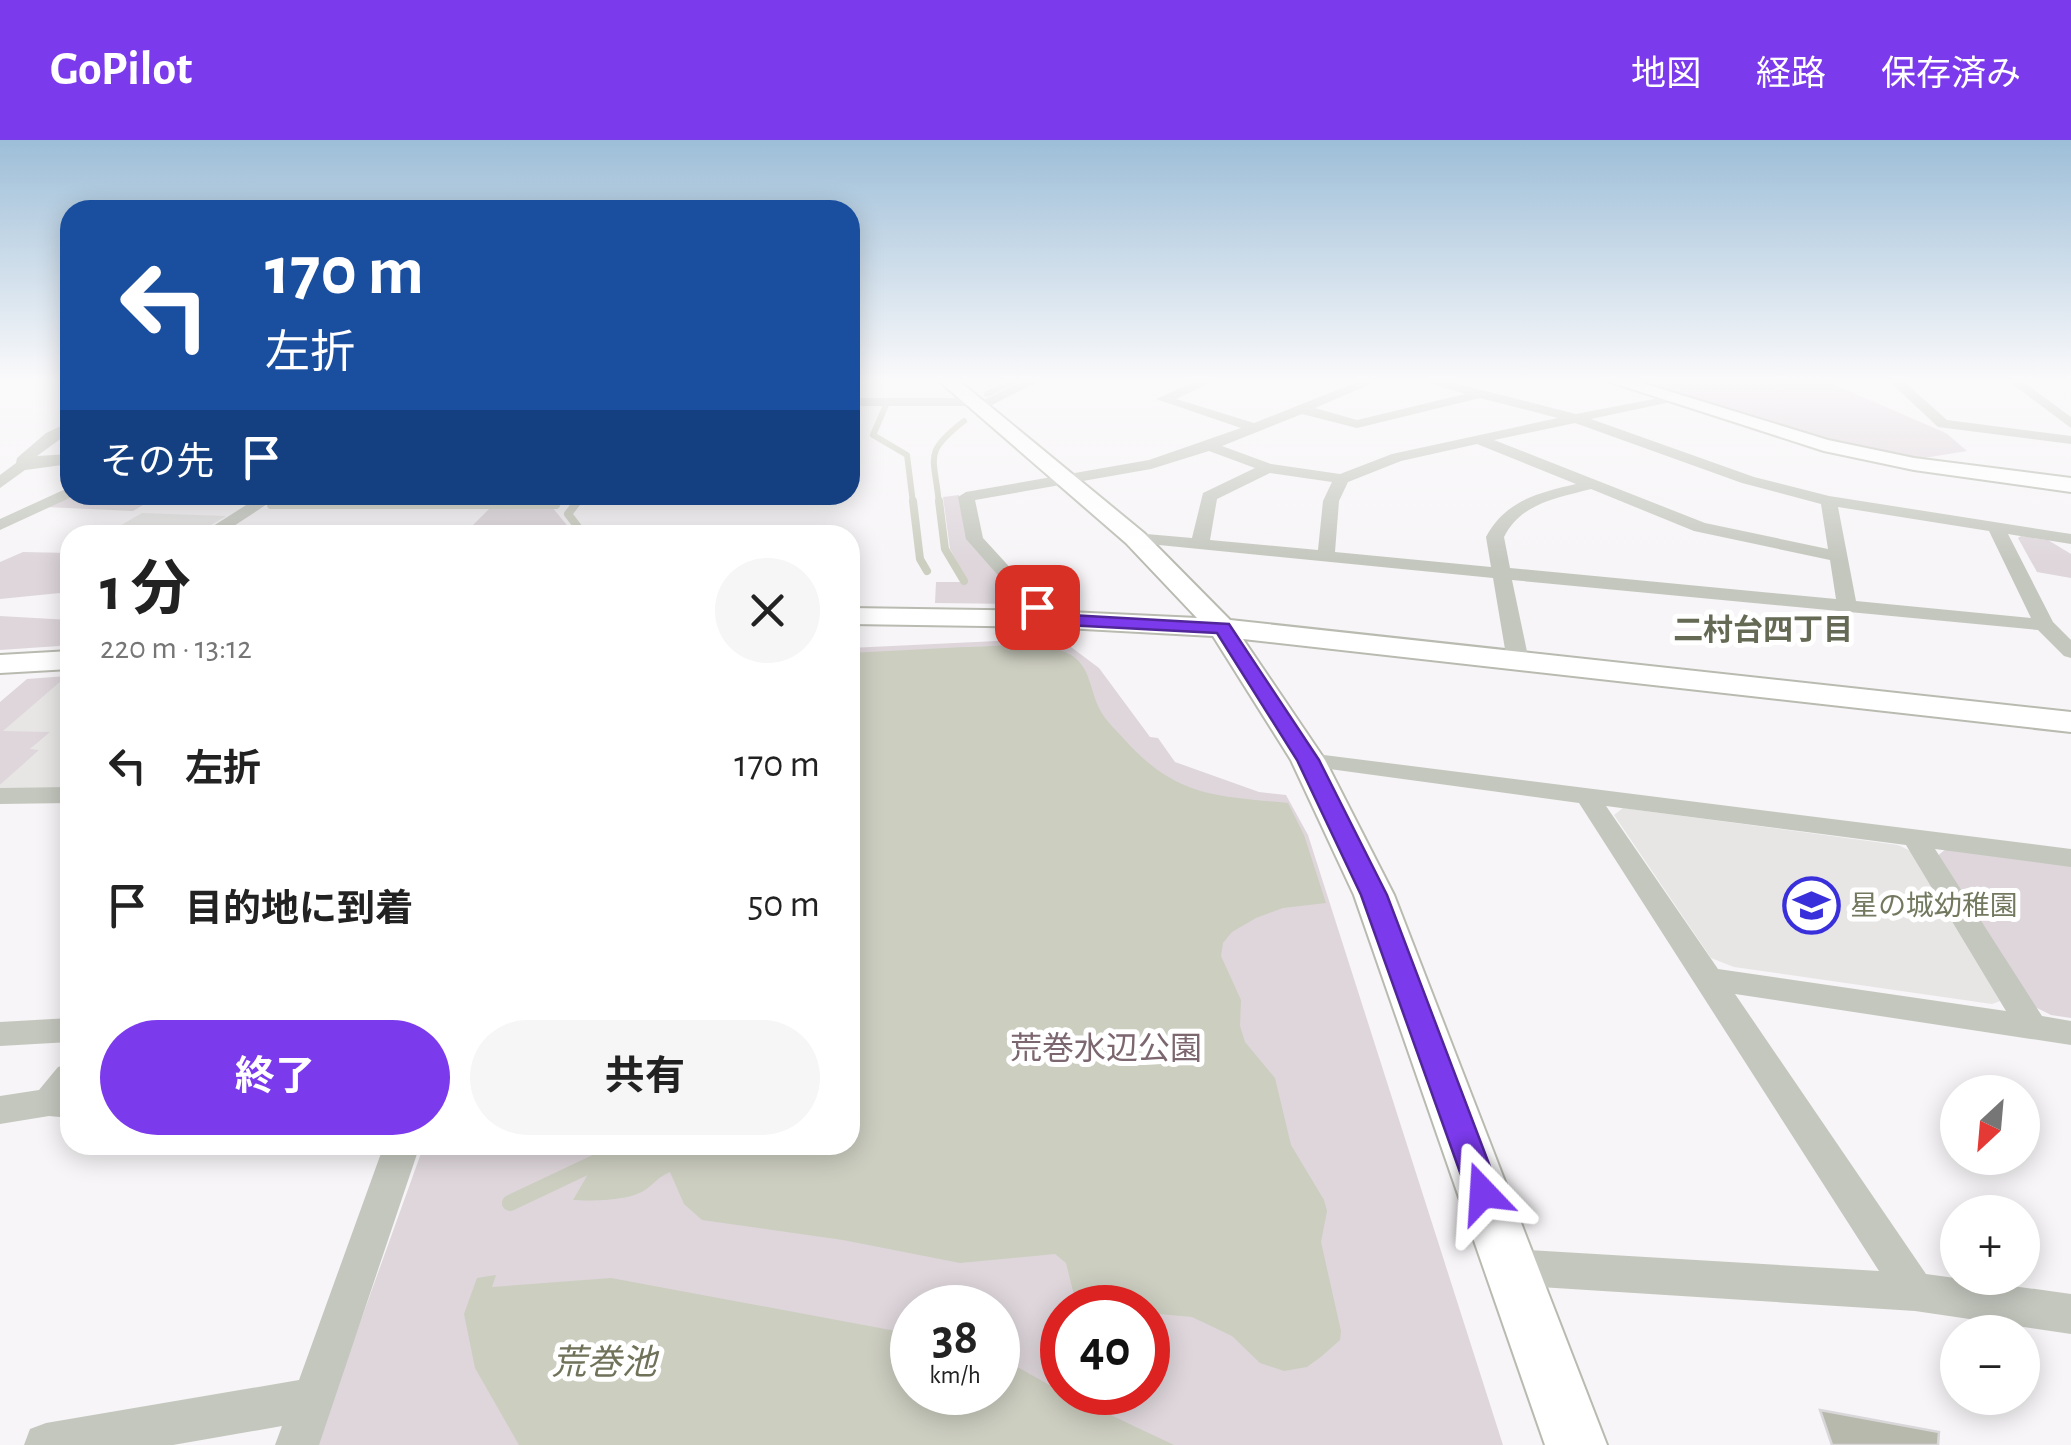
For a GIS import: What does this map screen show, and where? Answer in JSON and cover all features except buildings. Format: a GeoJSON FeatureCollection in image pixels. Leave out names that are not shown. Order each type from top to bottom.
{"type":"FeatureCollection","features":[{"type":"Feature","properties":{"kind":"street"},"geometry":{"type":"LineString","coordinates":[[46,441],[22,462],[60,460]]}},
{"type":"Feature","properties":{"kind":"street"},"geometry":{"type":"LineString","coordinates":[[1021,441],[1135,538],[1222,628],[1308,760],[1374,895],[1576,1445]]}},
{"type":"Feature","properties":{"kind":"street"},"geometry":{"type":"LineString","coordinates":[[1047,619],[975,539],[966,497],[1151,464],[1222,441]]}},
{"type":"Feature","properties":{"kind":"street"},"geometry":{"type":"LineString","coordinates":[[1209,446],[1268,468],[1342,480],[1397,457],[1476,441]]}},
{"type":"Feature","properties":{"kind":"street"},"geometry":{"type":"LineString","coordinates":[[1482,441],[1700,527],[1838,558]]}},
{"type":"Feature","properties":{"kind":"street"},"geometry":{"type":"LineString","coordinates":[[1639,441],[1748,480],[1829,500],[2071,538]]}},
{"type":"Feature","properties":{"kind":"street"},"geometry":{"type":"LineString","coordinates":[[1808,441],[1914,464],[2071,485]]}},
{"type":"Feature","properties":{"kind":"street"},"geometry":{"type":"LineString","coordinates":[[0,483],[20,467],[40,461]]}},
{"type":"Feature","properties":{"kind":"street"},"geometry":{"type":"LineString","coordinates":[[1200,544],[1209,496],[1268,468]]}},
{"type":"Feature","properties":{"kind":"street"},"geometry":{"type":"LineString","coordinates":[[1326,556],[1331,501],[1342,480]]}},
{"type":"Feature","properties":{"kind":"street"},"geometry":{"type":"LineString","coordinates":[[1518,661],[1495,537],[1507,514],[1590,485]]}},
{"type":"Feature","properties":{"kind":"street"},"geometry":{"type":"LineString","coordinates":[[0,526],[60,497]]}},
{"type":"Feature","properties":{"kind":"street"},"geometry":{"type":"LineString","coordinates":[[1829,500],[1847,606]]}},
{"type":"Feature","properties":{"kind":"street"},"geometry":{"type":"LineString","coordinates":[[224,525],[256,505]]}},
{"type":"Feature","properties":{"kind":"street"},"geometry":{"type":"LineString","coordinates":[[1996,527],[2044,625],[2071,652]]}},
{"type":"Feature","properties":{"kind":"street"},"geometry":{"type":"LineString","coordinates":[[1135,538],[2044,625]]}},
{"type":"Feature","properties":{"kind":"street"},"geometry":{"type":"LineString","coordinates":[[860,616],[1047,619],[1222,628],[2071,722]]}},
{"type":"Feature","properties":{"kind":"street"},"geometry":{"type":"LineString","coordinates":[[0,664],[60,661]]}},
{"type":"Feature","properties":{"kind":"street"},"geometry":{"type":"LineString","coordinates":[[1308,760],[2071,858]]}},
{"type":"Feature","properties":{"kind":"street"},"geometry":{"type":"LineString","coordinates":[[0,796],[60,795]]}},
{"type":"Feature","properties":{"kind":"street"},"geometry":{"type":"LineString","coordinates":[[1587,796],[1915,1292]]}},
{"type":"Feature","properties":{"kind":"street"},"geometry":{"type":"LineString","coordinates":[[1915,838],[2032,1027]]}},
{"type":"Feature","properties":{"kind":"street"},"geometry":{"type":"LineString","coordinates":[[1710,979],[2071,1033]]}},
{"type":"Feature","properties":{"kind":"street"},"geometry":{"type":"LineString","coordinates":[[0,1034],[60,1031]]}},
{"type":"Feature","properties":{"kind":"street"},"geometry":{"type":"LineString","coordinates":[[0,1110],[60,1096]]}},
{"type":"Feature","properties":{"kind":"street"},"geometry":{"type":"LineString","coordinates":[[297,1445],[398,1155]]}},
{"type":"Feature","properties":{"kind":"street"},"geometry":{"type":"LineString","coordinates":[[1510,1267],[1915,1292],[2071,1314]]}},
{"type":"Feature","properties":{"kind":"street"},"geometry":{"type":"LineString","coordinates":[[46,1445],[313,1399]]}},
{"type":"Feature","properties":{"kind":"shaded area"},"geometry":{"type":"Polygon","coordinates":[[[142,513],[226,516],[211,525],[121,525],[142,513]]]}},
{"type":"Feature","properties":{"kind":"shaded area"},"geometry":{"type":"Polygon","coordinates":[[[60,682],[60,790],[0,791],[0,785],[38,750],[29,750],[48,732],[1,732],[60,682]]]}},
{"type":"Feature","properties":{"kind":"shaded area","name":"星の城幼稚園"},"geometry":{"type":"Polygon","coordinates":[[[1623,808],[1898,845],[1915,853],[2003,1000],[1992,1004],[1734,967],[1711,958],[1614,815],[1623,808]]]}},
{"type":"Feature","properties":{"kind":"green space"},"geometry":{"type":"Polygon","coordinates":[[[1831,441],[1955,441],[1967,451],[1918,459],[1831,441]]]}},
{"type":"Feature","properties":{"kind":"green space"},"geometry":{"type":"Polygon","coordinates":[[[959,495],[970,542],[1026,604],[935,603],[936,582],[968,582],[950,549],[943,497],[959,495]]]}},
{"type":"Feature","properties":{"kind":"green space"},"geometry":{"type":"Polygon","coordinates":[[[60,500],[60,505],[143,505],[133,511],[45,507],[60,500]]]}},
{"type":"Feature","properties":{"kind":"green space"},"geometry":{"type":"Polygon","coordinates":[[[492,506],[552,507],[567,525],[473,525],[492,506]]]}},
{"type":"Feature","properties":{"kind":"green space"},"geometry":{"type":"Polygon","coordinates":[[[2018,538],[2048,540],[2071,554],[2071,578],[2037,572],[2018,538]]]}},
{"type":"Feature","properties":{"kind":"green space"},"geometry":{"type":"Polygon","coordinates":[[[23,552],[60,553],[60,593],[0,599],[0,562],[23,552]]]}},
{"type":"Feature","properties":{"kind":"green space"},"geometry":{"type":"Polygon","coordinates":[[[0,616],[60,619],[59,646],[0,650],[0,616]]]}},
{"type":"Feature","properties":{"kind":"green space","name":"荒巻水辺公園"},"geometry":{"type":"Polygon","coordinates":[[[1059,638],[1099,668],[1150,737],[1158,738],[1175,762],[1259,792],[1286,795],[1308,835],[1503,1445],[316,1445],[420,1155],[860,1155],[860,648],[1059,638]]]}},
{"type":"Feature","properties":{"kind":"green space"},"geometry":{"type":"Polygon","coordinates":[[[60,677],[60,682],[3,731],[50,732],[30,749],[39,750],[0,785],[0,702],[27,679],[60,677]]]}},
{"type":"Feature","properties":{"kind":"green space"},"geometry":{"type":"Polygon","coordinates":[[[1946,849],[2071,866],[2071,1018],[2051,1015],[2031,1005],[1936,857],[1946,849]]]}},
{"type":"Feature","properties":{"kind":"water"},"geometry":{"type":"Polygon","coordinates":[[[1005,645],[1059,650],[1071,655],[1086,672],[1107,720],[1161,772],[1179,783],[1217,795],[1288,803],[1304,835],[1326,903],[1283,908],[1256,918],[1232,932],[1223,943],[1221,956],[1241,1000],[1240,1026],[1245,1042],[1275,1078],[1291,1145],[1327,1211],[1321,1242],[1341,1331],[1340,1340],[1322,1356],[1307,1367],[1284,1371],[1260,1363],[1232,1336],[1192,1317],[1170,1315],[1170,1285],[1072,1285],[1066,1263],[1055,1254],[960,1263],[843,1240],[702,1220],[684,1204],[670,1172],[630,1196],[573,1200],[599,1155],[860,1155],[860,652],[1005,645]]]}},
{"type":"Feature","properties":{"kind":"water","name":"荒巻池"},"geometry":{"type":"Polygon","coordinates":[[[496,1275],[492,1287],[611,1278],[890,1330],[890,1415],[1020,1415],[1020,1368],[1040,1380],[1040,1415],[1111,1415],[1174,1445],[519,1445],[475,1368],[464,1314],[477,1278],[496,1275]]]}},
{"type":"Feature","properties":{"kind":"waterway"},"geometry":{"type":"LineString","coordinates":[[883,441],[907,455],[913,503]]}},
{"type":"Feature","properties":{"kind":"waterway"},"geometry":{"type":"LineString","coordinates":[[939,503],[934,456],[942,441]]}},
{"type":"Feature","properties":{"kind":"waterway"},"geometry":{"type":"LineString","coordinates":[[913,501],[920,559],[927,571]]}},
{"type":"Feature","properties":{"kind":"waterway"},"geometry":{"type":"LineString","coordinates":[[939,501],[945,549],[964,581]]}},
{"type":"Feature","properties":{"kind":"waterway"},"geometry":{"type":"LineString","coordinates":[[271,505],[556,505]]}},
{"type":"Feature","properties":{"kind":"waterway"},"geometry":{"type":"LineString","coordinates":[[575,505],[568,514],[576,525]]}},
{"type":"Feature","properties":{"kind":"waterway"},"geometry":{"type":"LineString","coordinates":[[510,1203],[605,1158]]}},
{"type":"Feature","properties":{"kind":"place","name":"星の城幼稚園"},"geometry":{"type":"Point","coordinates":[1811,905]}},
{"type":"Feature","properties":{"kind":"district","name":"二村台四丁目"},"geometry":{"type":"Point","coordinates":[1763,630]}},
{"type":"Feature","properties":{"kind":"route"},"geometry":{"type":"LineString","coordinates":[[1037,607],[1047,619],[1222,628],[1308,760],[1374,895],[1483,1193]]}}]}
